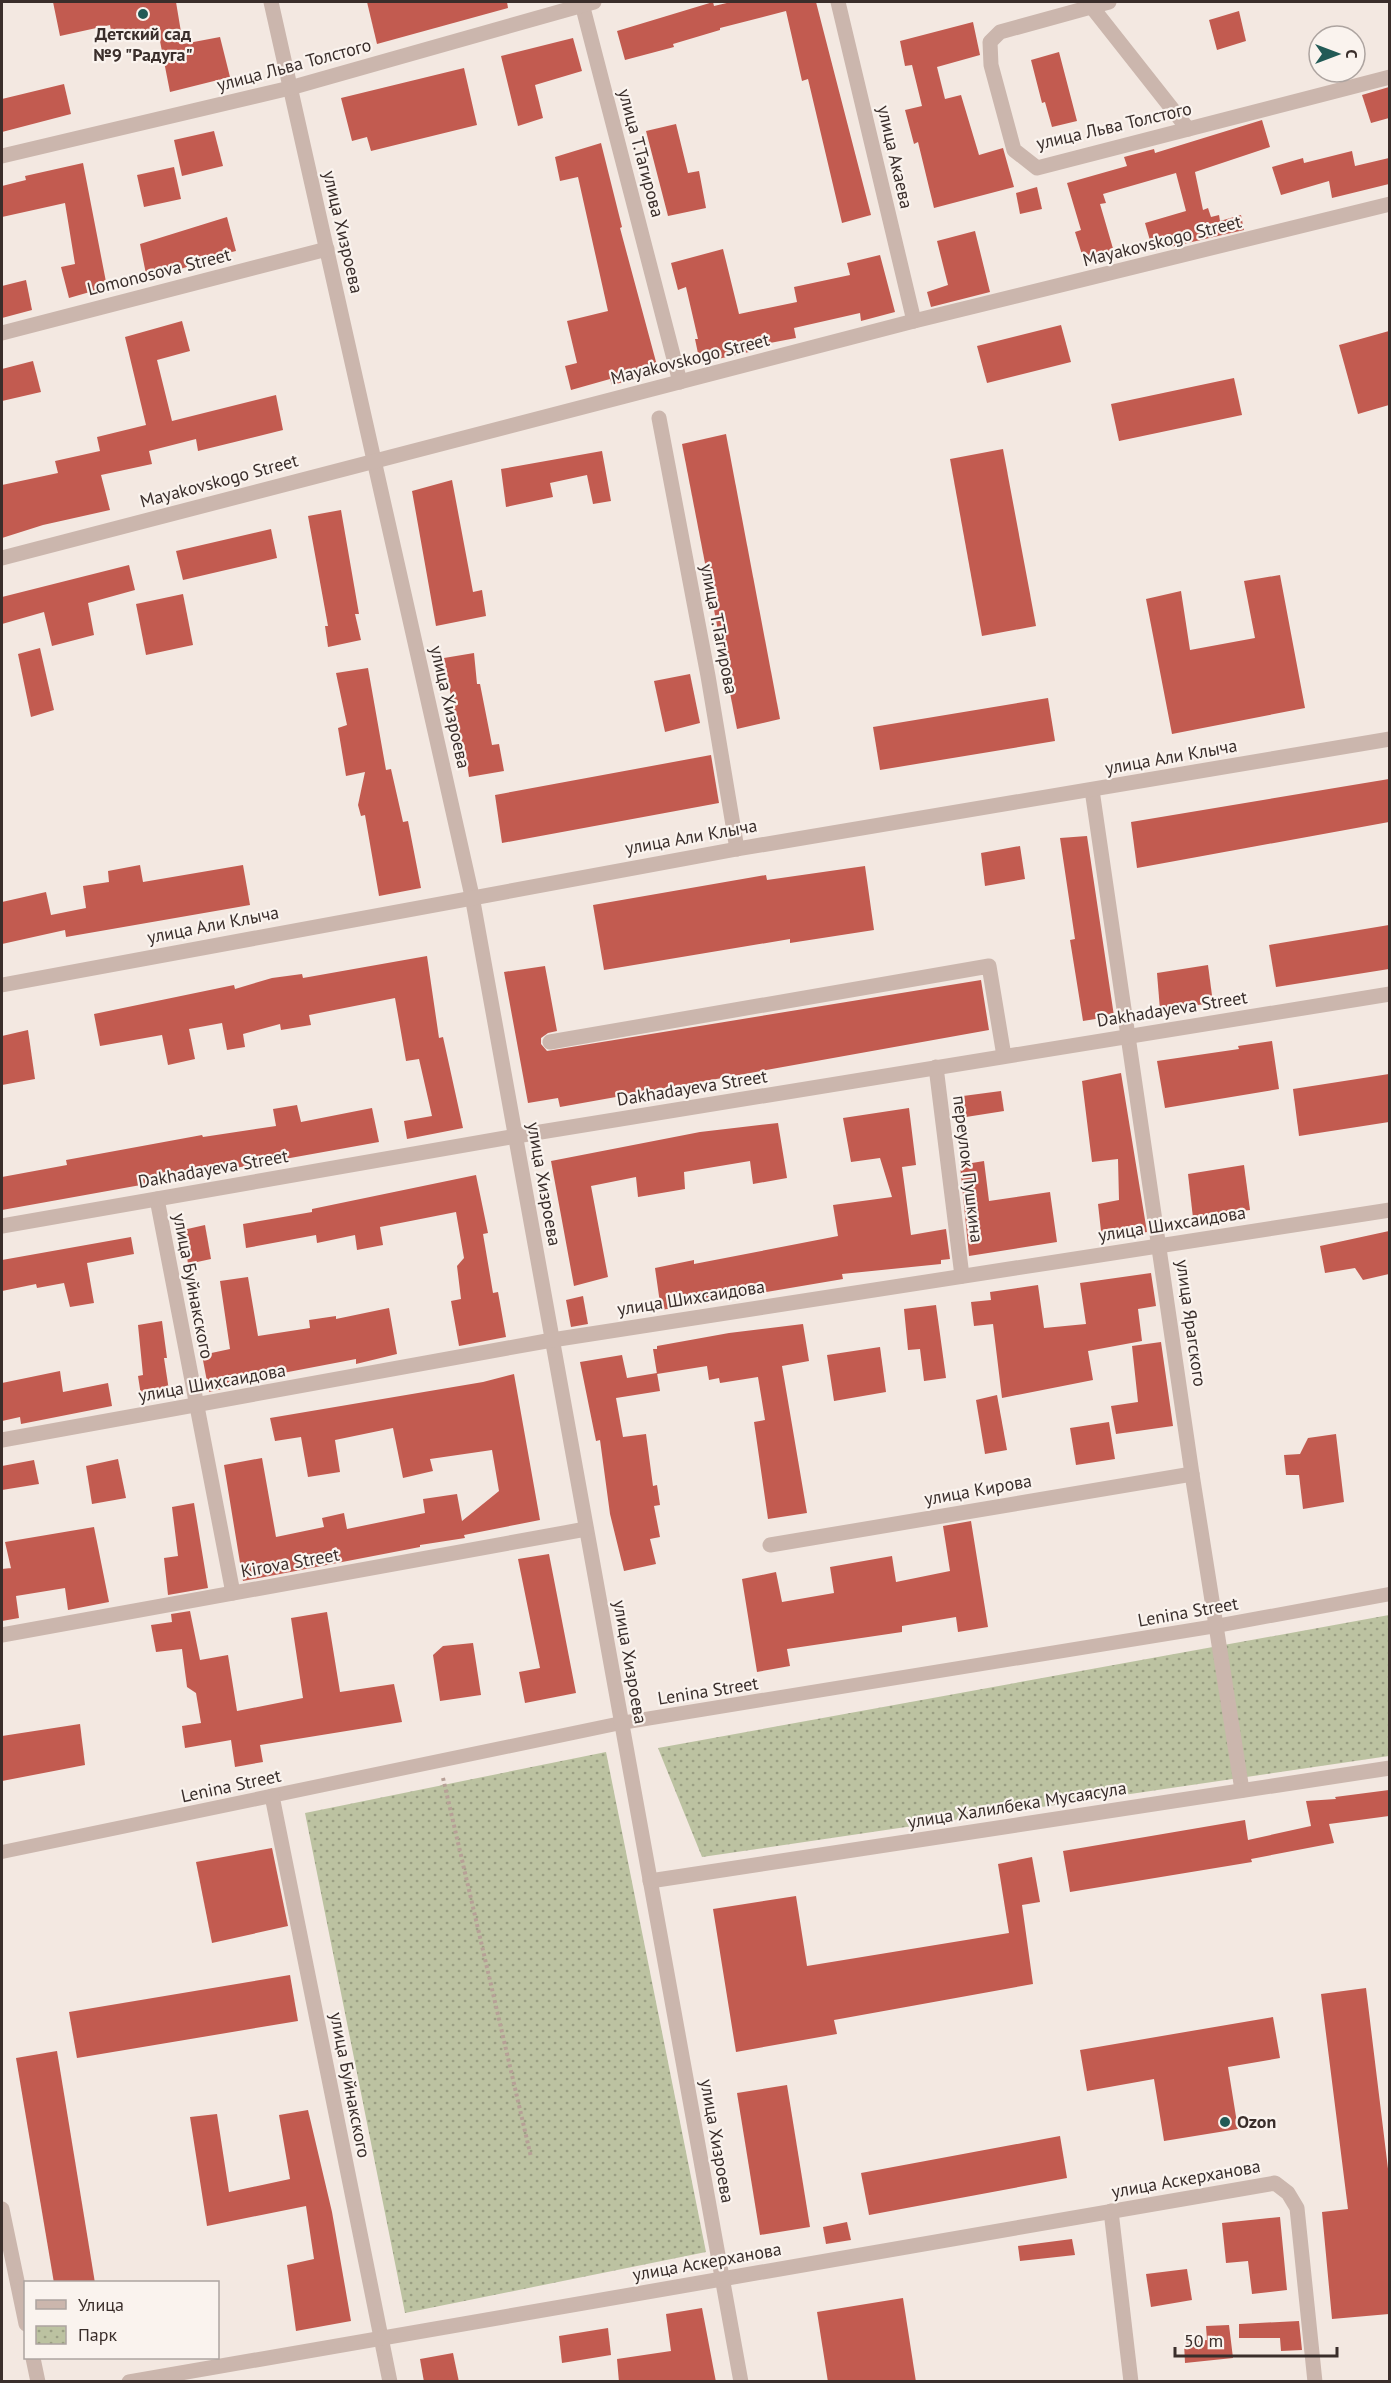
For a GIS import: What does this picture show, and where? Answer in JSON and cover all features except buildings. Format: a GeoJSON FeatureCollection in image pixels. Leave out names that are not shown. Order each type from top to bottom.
{"type":"FeatureCollection","features":[{"type":"Feature","properties":{"kind":"street","name":"улица Хизроева"},"geometry":{"type":"LineString","coordinates":[[271,2],[472,896],[741,2382]]}},
{"type":"Feature","properties":{"kind":"street","name":"улица Акаева"},"geometry":{"type":"LineString","coordinates":[[838,2],[914,321]]}},
{"type":"Feature","properties":{"kind":"street","name":"улица Льва Толстого"},"geometry":{"type":"LineString","coordinates":[[1109,2],[1000,32],[990,42],[991,65],[1014,150],[1036,168],[1389,77]]}},
{"type":"Feature","properties":{"kind":"street","name":"улица Льва Толстого"},"geometry":{"type":"LineString","coordinates":[[2,156],[290,88],[588,3]]}},
{"type":"Feature","properties":{"kind":"street","name":"улица Т.Тагирова"},"geometry":{"type":"LineString","coordinates":[[588,3],[680,382]]}},
{"type":"Feature","properties":{"kind":"street"},"geometry":{"type":"LineString","coordinates":[[1091,6],[1188,129]]}},
{"type":"Feature","properties":{"kind":"street","name":"Mayakovskogo Street"},"geometry":{"type":"LineString","coordinates":[[2,558],[914,321],[1389,204]]}},
{"type":"Feature","properties":{"kind":"street","name":"Lomonosova Street"},"geometry":{"type":"LineString","coordinates":[[2,333],[327,249]]}},
{"type":"Feature","properties":{"kind":"street","name":"улица Т.Тагирова"},"geometry":{"type":"LineString","coordinates":[[659,417],[708,676],[737,849]]}},
{"type":"Feature","properties":{"kind":"street","name":"улица Али Клыча"},"geometry":{"type":"LineString","coordinates":[[2,985],[472,896],[1389,739]]}},
{"type":"Feature","properties":{"kind":"street","name":"улица Ярагского"},"geometry":{"type":"LineString","coordinates":[[1092,790],[1192,1474],[1242,1790]]}},
{"type":"Feature","properties":{"kind":"street"},"geometry":{"type":"LineString","coordinates":[[550,1042],[989,966],[1004,1056]]}},
{"type":"Feature","properties":{"kind":"street","name":"Dakhadayeva Street"},"geometry":{"type":"LineString","coordinates":[[2,1226],[516,1136],[1389,994]]}},
{"type":"Feature","properties":{"kind":"street","name":"переулок Пушкина"},"geometry":{"type":"LineString","coordinates":[[936,1067],[962,1276]]}},
{"type":"Feature","properties":{"kind":"street","name":"улица Буйнакского"},"geometry":{"type":"LineString","coordinates":[[157,1199],[233,1593]]}},
{"type":"Feature","properties":{"kind":"street","name":"улица Шихсаидова"},"geometry":{"type":"LineString","coordinates":[[2,1440],[552,1340],[1389,1210]]}},
{"type":"Feature","properties":{"kind":"street","name":"улица Кирова"},"geometry":{"type":"LineString","coordinates":[[770,1545],[1192,1474]]}},
{"type":"Feature","properties":{"kind":"street","name":"Kirova Street"},"geometry":{"type":"LineString","coordinates":[[2,1635],[586,1529]]}},
{"type":"Feature","properties":{"kind":"street","name":"Lenina Street"},"geometry":{"type":"LineString","coordinates":[[2,1852],[621,1723],[1216,1626],[1389,1594]]}},
{"type":"Feature","properties":{"kind":"street","name":"улица Халилбека Мусаясула"},"geometry":{"type":"LineString","coordinates":[[650,1881],[1389,1768]]}},
{"type":"Feature","properties":{"kind":"street","name":"улица Буйнакского"},"geometry":{"type":"LineString","coordinates":[[272,1796],[390,2382]]}},
{"type":"Feature","properties":{"kind":"street","name":"улица Аскерханова"},"geometry":{"type":"LineString","coordinates":[[129,2382],[1275,2183],[1288,2193],[1296,2208],[1315,2382]]}},
{"type":"Feature","properties":{"kind":"street"},"geometry":{"type":"LineString","coordinates":[[2,2210],[24,2314]]}},
{"type":"Feature","properties":{"kind":"street"},"geometry":{"type":"LineString","coordinates":[[1111,2211],[1131,2382]]}},
{"type":"Feature","properties":{"kind":"street"},"geometry":{"type":"LineString","coordinates":[[33,2359],[38,2382]]}},
{"type":"Feature","properties":{"kind":"path"},"geometry":{"type":"LineString","coordinates":[[439,1761],[531,2157]]}},
{"type":"Feature","properties":{"kind":"green space"},"geometry":{"type":"Polygon","coordinates":[[[1389,1615],[1389,1756],[702,1857],[658,1748],[1389,1615]]]}},
{"type":"Feature","properties":{"kind":"green space"},"geometry":{"type":"Polygon","coordinates":[[[606,1752],[706,2252],[405,2313],[305,1813],[606,1752]]]}},
{"type":"Feature","properties":{"kind":"place","name":"Детский сад №9 \"Радуга\""},"geometry":{"type":"Point","coordinates":[143,14]}},
{"type":"Feature","properties":{"kind":"place","name":"Ozon"},"geometry":{"type":"Point","coordinates":[1225,2122]}}]}
